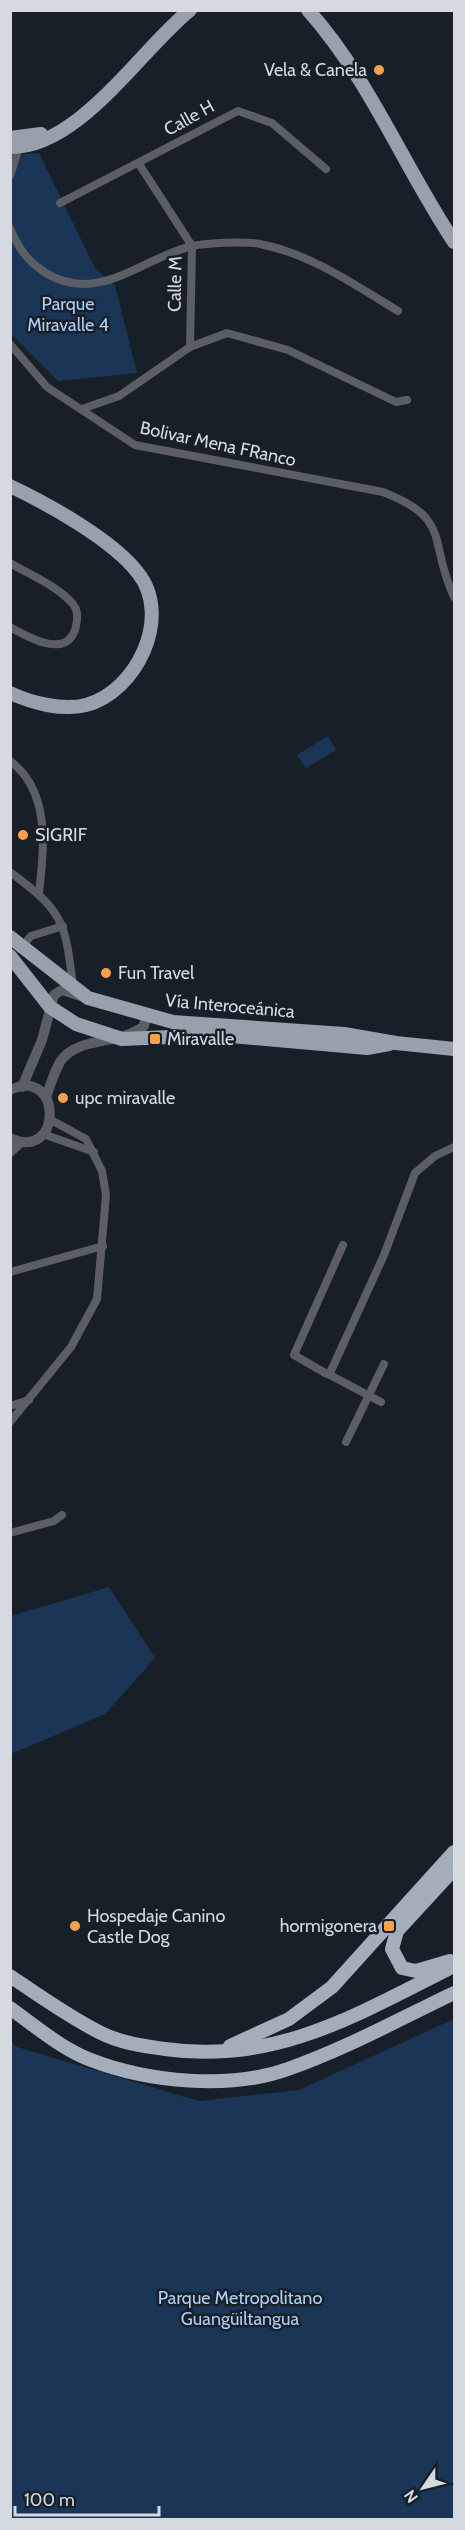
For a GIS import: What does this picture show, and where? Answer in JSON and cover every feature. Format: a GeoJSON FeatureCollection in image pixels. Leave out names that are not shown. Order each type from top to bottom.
{"type":"FeatureCollection","features":[{"type":"Feature","properties":{"kind":"highway"},"geometry":{"type":"LineString","coordinates":[[211,2053],[257,2036],[289,2019],[332,1987],[454,1852]]}},
{"type":"Feature","properties":{"kind":"highway"},"geometry":{"type":"LineString","coordinates":[[454,1869],[397,1931],[392,1949],[402,1968],[416,1971],[454,1960]]}},
{"type":"Feature","properties":{"kind":"highway"},"geometry":{"type":"LineString","coordinates":[[10,1976],[100,2033],[135,2045],[211,2053],[274,2046],[336,2025],[454,1966]]}},
{"type":"Feature","properties":{"kind":"highway"},"geometry":{"type":"LineString","coordinates":[[10,2008],[48,2035],[91,2060],[154,2076],[205,2082],[248,2079],[287,2070],[454,1993]]}},
{"type":"Feature","properties":{"kind":"main road"},"geometry":{"type":"LineString","coordinates":[[13,144],[45,141],[85,114],[106,95],[169,27],[190,10]]}},
{"type":"Feature","properties":{"kind":"main road"},"geometry":{"type":"LineString","coordinates":[[308,10],[351,68],[454,242]]}},
{"type":"Feature","properties":{"kind":"main road"},"geometry":{"type":"LineString","coordinates":[[10,486],[107,543],[139,574],[150,597],[150,625],[145,651],[128,678],[111,694],[86,705],[62,708],[10,693]]}},
{"type":"Feature","properties":{"kind":"main road","name":"Vía Interoceánica"},"geometry":{"type":"LineString","coordinates":[[10,937],[88,998],[173,1022],[365,1036],[396,1043],[454,1049]]}},
{"type":"Feature","properties":{"kind":"main road","name":"Vía Interoceánica"},"geometry":{"type":"LineString","coordinates":[[12,958],[50,1007],[76,1024],[122,1039],[219,1035],[367,1048],[396,1043]]}},
{"type":"Feature","properties":{"kind":"street","name":"Calle H"},"geometry":{"type":"LineString","coordinates":[[60,203],[238,111],[272,123],[326,169]]}},
{"type":"Feature","properties":{"kind":"street"},"geometry":{"type":"LineString","coordinates":[[10,176],[13,144]]}},
{"type":"Feature","properties":{"kind":"street","name":"Calle M"},"geometry":{"type":"LineString","coordinates":[[139,164],[192,246],[190,347]]}},
{"type":"Feature","properties":{"kind":"street"},"geometry":{"type":"LineString","coordinates":[[10,228],[17,246],[35,267],[59,281],[82,285],[105,282],[192,246],[259,243],[326,267],[398,311]]}},
{"type":"Feature","properties":{"kind":"street"},"geometry":{"type":"LineString","coordinates":[[82,409],[119,396],[190,347],[227,333],[288,350],[396,402],[407,400]]}},
{"type":"Feature","properties":{"kind":"street","name":"Bolivar Mena FRanco"},"geometry":{"type":"LineString","coordinates":[[10,344],[47,387],[135,445],[383,492],[405,501],[433,525],[448,584],[454,597]]}},
{"type":"Feature","properties":{"kind":"street"},"geometry":{"type":"LineString","coordinates":[[10,563],[64,596],[74,605],[78,615],[76,629],[71,637],[61,644],[47,645],[10,627]]}},
{"type":"Feature","properties":{"kind":"street"},"geometry":{"type":"LineString","coordinates":[[10,761],[25,772],[34,792],[41,820],[44,847],[39,893]]}},
{"type":"Feature","properties":{"kind":"street"},"geometry":{"type":"LineString","coordinates":[[10,872],[39,893],[54,908],[63,926],[73,986]]}},
{"type":"Feature","properties":{"kind":"street"},"geometry":{"type":"LineString","coordinates":[[12,958],[31,936],[63,926]]}},
{"type":"Feature","properties":{"kind":"street"},"geometry":{"type":"LineString","coordinates":[[22,1087],[42,1040],[54,995],[62,990],[88,998]]}},
{"type":"Feature","properties":{"kind":"street"},"geometry":{"type":"LineString","coordinates":[[46,1097],[65,1056],[82,1046],[122,1039],[144,1026],[147,1015]]}},
{"type":"Feature","properties":{"kind":"street"},"geometry":{"type":"LineString","coordinates":[[10,1090],[22,1087],[31,1088],[46,1097],[51,1112],[51,1120],[44,1134],[37,1138],[16,1140],[10,1152]]}},
{"type":"Feature","properties":{"kind":"street"},"geometry":{"type":"LineString","coordinates":[[10,1422],[71,1347],[97,1299],[106,1195],[102,1172],[94,1152],[80,1135],[51,1120]]}},
{"type":"Feature","properties":{"kind":"street"},"geometry":{"type":"LineString","coordinates":[[44,1134],[94,1152]]}},
{"type":"Feature","properties":{"kind":"street"},"geometry":{"type":"LineString","coordinates":[[328,1374],[384,1255],[415,1173],[435,1156],[454,1147]]}},
{"type":"Feature","properties":{"kind":"street"},"geometry":{"type":"LineString","coordinates":[[343,1245],[294,1355],[381,1402]]}},
{"type":"Feature","properties":{"kind":"street"},"geometry":{"type":"LineString","coordinates":[[10,1272],[103,1246]]}},
{"type":"Feature","properties":{"kind":"street"},"geometry":{"type":"LineString","coordinates":[[346,1442],[384,1364]]}},
{"type":"Feature","properties":{"kind":"street"},"geometry":{"type":"LineString","coordinates":[[10,1406],[30,1400]]}},
{"type":"Feature","properties":{"kind":"street"},"geometry":{"type":"LineString","coordinates":[[10,1533],[54,1521],[62,1515]]}},
{"type":"Feature","properties":{"kind":"green space","name":"Parque Miravalle 4"},"geometry":{"type":"Polygon","coordinates":[[[39,153],[96,270],[115,285],[137,373],[58,381],[12,335],[11,155],[39,153]]]}},
{"type":"Feature","properties":{"kind":"green space"},"geometry":{"type":"Polygon","coordinates":[[[328,736],[336,750],[306,768],[297,755],[328,736]]]}},
{"type":"Feature","properties":{"kind":"green space"},"geometry":{"type":"Polygon","coordinates":[[[109,1587],[155,1658],[105,1714],[11,1754],[11,1616],[109,1587]]]}},
{"type":"Feature","properties":{"kind":"green space","name":"Parque Metropolitano Guangüiltangua"},"geometry":{"type":"Polygon","coordinates":[[[454,2019],[454,2519],[11,2519],[11,2042],[17,2047],[199,2101],[299,2090],[454,2019]]]}},
{"type":"Feature","properties":{"kind":"place","name":"Vela & Canela"},"geometry":{"type":"Point","coordinates":[379,70]}},
{"type":"Feature","properties":{"kind":"place","name":"SIGRIF"},"geometry":{"type":"Point","coordinates":[23,835]}},
{"type":"Feature","properties":{"kind":"place","name":"Fun Travel"},"geometry":{"type":"Point","coordinates":[106,973]}},
{"type":"Feature","properties":{"kind":"place","name":"Miravalle"},"geometry":{"type":"Point","coordinates":[155,1039]}},
{"type":"Feature","properties":{"kind":"place","name":"upc miravalle"},"geometry":{"type":"Point","coordinates":[63,1098]}},
{"type":"Feature","properties":{"kind":"place","name":"Hospedaje Canino Castle Dog"},"geometry":{"type":"Point","coordinates":[75,1926]}},
{"type":"Feature","properties":{"kind":"place","name":"hormigonera"},"geometry":{"type":"Point","coordinates":[389,1926]}}]}
